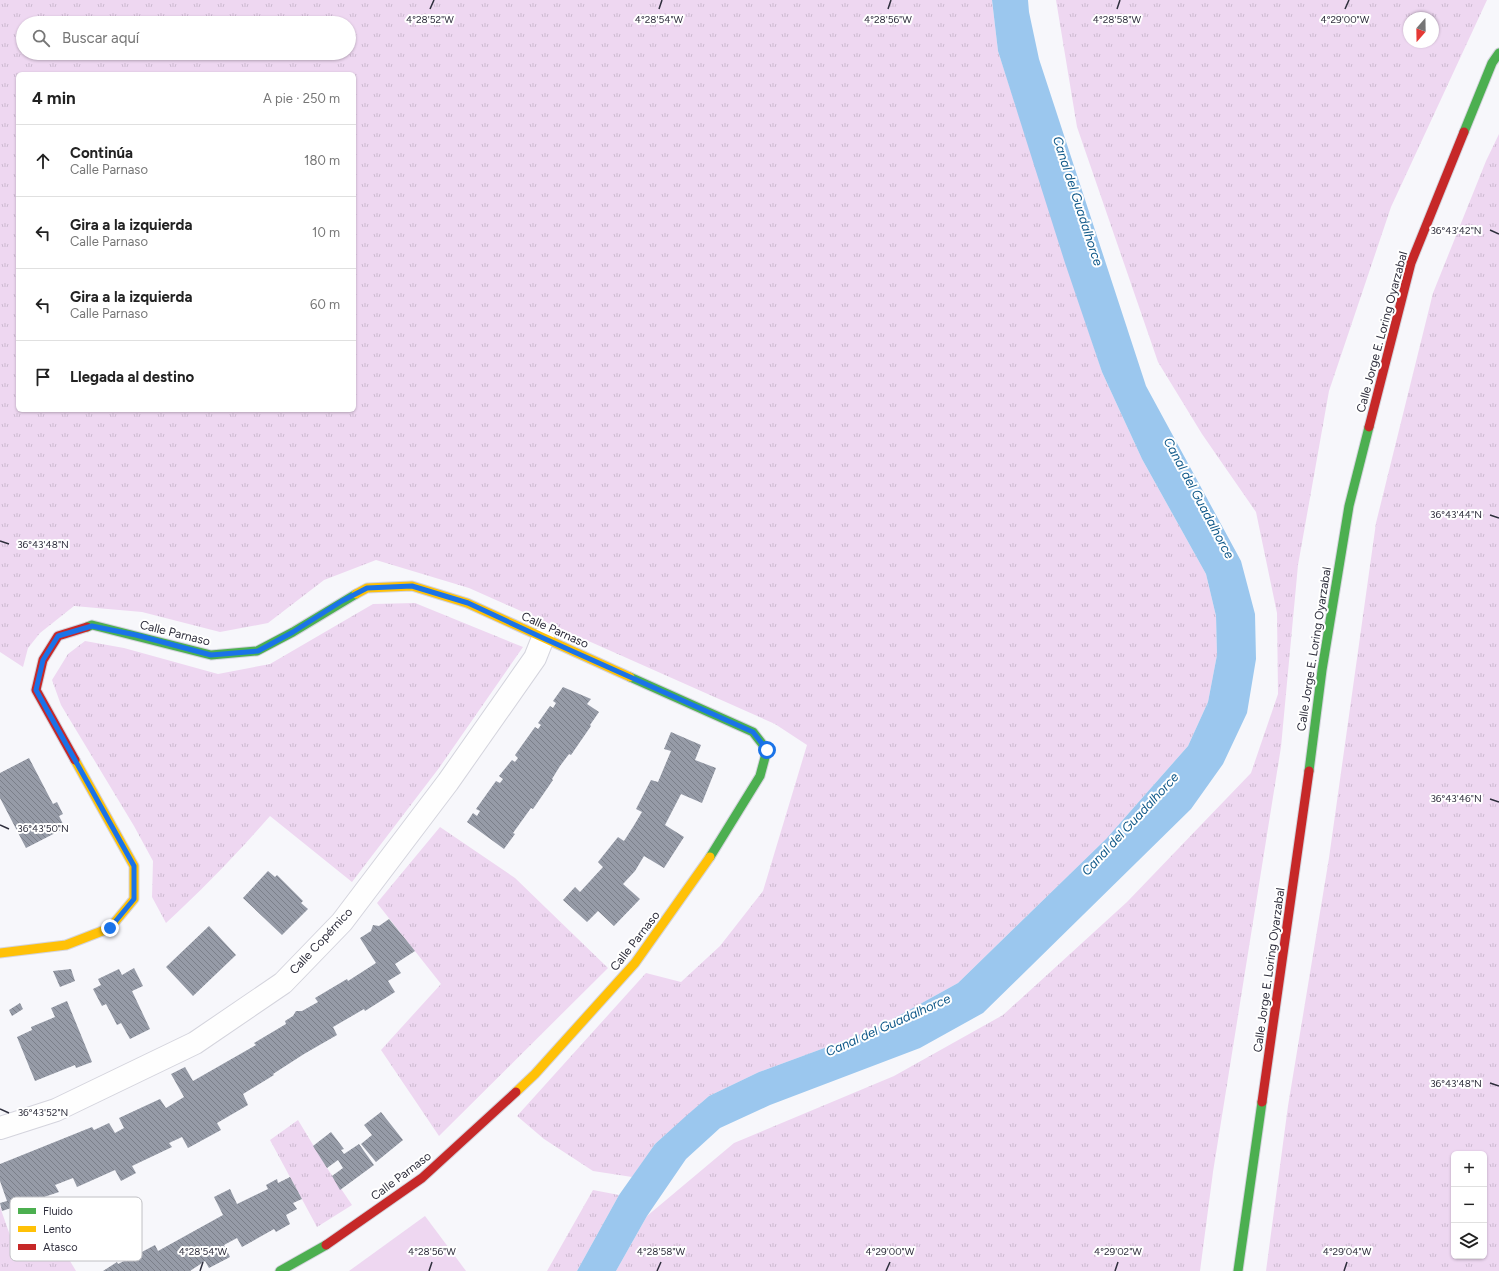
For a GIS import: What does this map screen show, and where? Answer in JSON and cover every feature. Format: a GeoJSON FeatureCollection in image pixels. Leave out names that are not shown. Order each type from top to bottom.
{"type":"FeatureCollection","features":[{"type":"Feature","properties":{"kind":"street","name":"Calle Jorge E. Loring Oyarzabal"},"geometry":{"type":"LineString","coordinates":[[1238,1271],[1302,826],[1322,670],[1349,506],[1411,263],[1492,63],[1499,52]]}},
{"type":"Feature","properties":{"kind":"street","name":"Calle Parnaso"},"geometry":{"type":"LineString","coordinates":[[0,954],[66,944],[110,928],[134,899],[134,866],[36,690],[43,660],[58,636],[92,626],[136,635],[211,655],[258,651],[293,632],[342,601],[367,588],[412,586],[468,603],[753,732],[767,750],[760,776],[705,866],[635,963],[535,1074],[422,1178],[327,1245],[280,1271]]}},
{"type":"Feature","properties":{"kind":"street","name":"Calle Copérnico"},"geometry":{"type":"LineString","coordinates":[[0,1128],[56,1110],[195,1043],[283,983],[342,922],[448,782],[535,658],[543,638]]}},
{"type":"Feature","properties":{"kind":"green space"},"geometry":{"type":"Polygon","coordinates":[[[0,0],[992,0],[998,51],[1102,372],[1142,459],[1206,574],[1216,616],[1217,655],[1208,702],[1188,746],[1106,839],[958,983],[873,1030],[759,1072],[709,1096],[655,1144],[632,1177],[593,1171],[544,1139],[517,1116],[646,973],[681,982],[720,946],[763,891],[807,745],[775,724],[469,588],[376,560],[324,580],[268,623],[220,632],[142,612],[74,606],[40,633],[28,648],[23,667],[0,652],[0,0]]]}},
{"type":"Feature","properties":{"kind":"green space"},"geometry":{"type":"Polygon","coordinates":[[[1056,0],[1487,0],[1391,207],[1329,391],[1298,565],[1281,747],[1213,1172],[1200,1271],[616,1271],[647,1216],[734,1143],[894,1076],[1003,1015],[1127,902],[1251,773],[1278,694],[1277,613],[1256,512],[1202,434],[1158,362],[1077,127],[1056,0]]]}},
{"type":"Feature","properties":{"kind":"green space"},"geometry":{"type":"Polygon","coordinates":[[[1499,134],[1499,1271],[1266,1271],[1288,1106],[1329,858],[1376,523],[1433,293],[1486,161],[1499,134]]]}},
{"type":"Feature","properties":{"kind":"green space"},"geometry":{"type":"Polygon","coordinates":[[[415,603],[523,647],[439,768],[352,882],[270,816],[220,871],[166,923],[152,897],[153,861],[134,826],[61,705],[52,680],[68,654],[85,641],[124,648],[218,674],[270,664],[373,604],[415,603]]]}},
{"type":"Feature","properties":{"kind":"green space"},"geometry":{"type":"Polygon","coordinates":[[[440,827],[515,878],[608,968],[439,1136],[381,1050],[441,984],[377,903],[440,827]]]}},
{"type":"Feature","properties":{"kind":"green space"},"geometry":{"type":"Polygon","coordinates":[[[298,1120],[327,1168],[352,1205],[317,1227],[270,1140],[298,1120]]]}},
{"type":"Feature","properties":{"kind":"green space"},"geometry":{"type":"Polygon","coordinates":[[[593,1190],[619,1195],[577,1271],[547,1271],[593,1190]]]}},
{"type":"Feature","properties":{"kind":"green space"},"geometry":{"type":"Polygon","coordinates":[[[0,1207],[10,1235],[10,1261],[70,1261],[76,1271],[0,1271],[0,1207]]]}},
{"type":"Feature","properties":{"kind":"green space"},"geometry":{"type":"Polygon","coordinates":[[[425,1216],[466,1271],[349,1271],[425,1216]]]}},
{"type":"Feature","properties":{"kind":"water","name":"Canal del Guadalhorce"},"geometry":{"type":"Polygon","coordinates":[[[992,0],[1028,0],[1029,12],[1039,59],[1146,386],[1241,561],[1255,614],[1256,659],[1247,713],[1223,764],[1191,809],[983,1013],[920,1048],[770,1105],[720,1128],[686,1159],[647,1216],[616,1271],[577,1271],[619,1195],[655,1144],[686,1116],[709,1096],[759,1072],[873,1030],[958,983],[1106,839],[1188,746],[1208,702],[1217,655],[1216,616],[1206,574],[1142,459],[1102,372],[1065,263],[998,51],[992,0]]]}},
{"type":"Feature","properties":{"kind":"building"},"geometry":{"type":"Polygon","coordinates":[[[563,687],[591,699],[587,704],[599,712],[571,755],[569,754],[560,766],[552,779],[553,780],[533,809],[531,808],[513,833],[515,834],[504,849],[467,822],[473,813],[477,816],[480,811],[476,809],[496,781],[500,783],[503,779],[499,776],[512,760],[515,762],[518,758],[515,755],[535,727],[538,729],[541,725],[538,723],[550,706],[553,708],[556,703],[553,701],[563,687]]]}},
{"type":"Feature","properties":{"kind":"building"},"geometry":{"type":"Polygon","coordinates":[[[671,732],[701,745],[695,760],[716,768],[702,803],[681,794],[665,825],[684,837],[664,868],[644,856],[635,871],[623,884],[640,899],[614,926],[598,911],[587,922],[563,900],[575,887],[580,892],[603,867],[598,862],[618,837],[624,841],[633,827],[642,812],[636,809],[651,780],[658,782],[671,751],[664,749],[671,732]]]}},
{"type":"Feature","properties":{"kind":"building"},"geometry":{"type":"Polygon","coordinates":[[[29,758],[53,804],[57,802],[63,814],[59,816],[65,828],[26,848],[0,798],[0,773],[29,758]]]}},
{"type":"Feature","properties":{"kind":"building"},"geometry":{"type":"Polygon","coordinates":[[[268,871],[275,877],[277,875],[303,901],[301,903],[308,909],[282,935],[243,898],[268,871]]]}},
{"type":"Feature","properties":{"kind":"building"},"geometry":{"type":"Polygon","coordinates":[[[389,919],[415,951],[395,964],[401,973],[388,981],[395,992],[365,1011],[364,1009],[333,1027],[337,1035],[304,1054],[243,1094],[248,1105],[217,1123],[221,1130],[188,1148],[182,1137],[169,1143],[172,1147],[132,1166],[136,1173],[121,1181],[115,1170],[77,1187],[73,1178],[55,1185],[59,1192],[44,1197],[10,1197],[10,1208],[2,1211],[0,1203],[7,1201],[0,1181],[0,1164],[92,1127],[94,1130],[109,1123],[115,1133],[124,1128],[119,1118],[160,1099],[166,1108],[184,1097],[171,1074],[185,1067],[193,1081],[256,1045],[254,1043],[286,1024],[285,1021],[293,1016],[296,1011],[302,1011],[318,1002],[315,998],[347,979],[348,981],[376,963],[360,938],[371,931],[373,925],[379,926],[389,919]]]}},
{"type":"Feature","properties":{"kind":"building"},"geometry":{"type":"Polygon","coordinates":[[[209,926],[236,955],[193,996],[166,967],[209,926]]]}},
{"type":"Feature","properties":{"kind":"building"},"geometry":{"type":"Polygon","coordinates":[[[134,968],[143,986],[132,991],[150,1029],[130,1039],[121,1023],[117,1025],[106,1004],[102,1006],[93,989],[101,985],[98,979],[119,969],[122,975],[134,968]]]}},
{"type":"Feature","properties":{"kind":"building"},"geometry":{"type":"Polygon","coordinates":[[[71,969],[75,981],[60,987],[53,971],[71,969]]]}},
{"type":"Feature","properties":{"kind":"building"},"geometry":{"type":"Polygon","coordinates":[[[67,1001],[92,1062],[76,1068],[75,1065],[35,1081],[17,1037],[32,1030],[31,1027],[55,1017],[51,1008],[67,1001]]]}},
{"type":"Feature","properties":{"kind":"building"},"geometry":{"type":"Polygon","coordinates":[[[20,1003],[23,1009],[12,1016],[9,1010],[20,1003]]]}},
{"type":"Feature","properties":{"kind":"building"},"geometry":{"type":"Polygon","coordinates":[[[381,1112],[403,1140],[376,1162],[361,1144],[372,1135],[364,1125],[381,1112]]]}},
{"type":"Feature","properties":{"kind":"building"},"geometry":{"type":"Polygon","coordinates":[[[331,1132],[344,1149],[341,1150],[344,1154],[359,1144],[374,1165],[340,1190],[332,1176],[343,1168],[338,1160],[327,1168],[313,1146],[331,1132]]]}},
{"type":"Feature","properties":{"kind":"building"},"geometry":{"type":"Polygon","coordinates":[[[290,1177],[302,1199],[293,1203],[297,1209],[286,1215],[290,1224],[276,1232],[274,1229],[242,1247],[237,1238],[224,1245],[230,1257],[209,1268],[205,1261],[190,1271],[103,1271],[117,1262],[118,1264],[124,1261],[142,1261],[142,1252],[155,1245],[158,1251],[223,1215],[214,1197],[230,1189],[237,1204],[268,1189],[266,1185],[277,1179],[278,1183],[290,1177]]]}},
{"type":"Feature","properties":{"kind":"traffic: fast"},"geometry":{"type":"LineString","coordinates":[[1464,132],[1492,63],[1499,53]]}},
{"type":"Feature","properties":{"kind":"traffic: fast"},"geometry":{"type":"LineString","coordinates":[[1309,771],[1322,670],[1349,506],[1369,427]]}},
{"type":"Feature","properties":{"kind":"traffic: fast"},"geometry":{"type":"LineString","coordinates":[[87,627],[92,625],[211,655],[257,651],[293,632],[356,594]]}},
{"type":"Feature","properties":{"kind":"traffic: fast"},"geometry":{"type":"LineString","coordinates":[[630,677],[753,732],[767,750],[760,776],[710,857]]}},
{"type":"Feature","properties":{"kind":"traffic: fast"},"geometry":{"type":"LineString","coordinates":[[1238,1271],[1262,1102]]}},
{"type":"Feature","properties":{"kind":"traffic: fast"},"geometry":{"type":"LineString","coordinates":[[280,1271],[326,1245]]}},
{"type":"Feature","properties":{"kind":"traffic: slow"},"geometry":{"type":"LineString","coordinates":[[356,594],[367,588],[412,586],[467,603],[630,677]]}},
{"type":"Feature","properties":{"kind":"traffic: slow"},"geometry":{"type":"LineString","coordinates":[[0,953],[66,945],[110,928],[134,899],[134,866],[75,760]]}},
{"type":"Feature","properties":{"kind":"traffic: slow"},"geometry":{"type":"LineString","coordinates":[[516,1092],[535,1074],[635,963],[710,857]]}},
{"type":"Feature","properties":{"kind":"traffic: jam"},"geometry":{"type":"LineString","coordinates":[[1369,427],[1411,263],[1464,132]]}},
{"type":"Feature","properties":{"kind":"traffic: jam"},"geometry":{"type":"LineString","coordinates":[[75,760],[36,690],[43,660],[58,636],[87,627]]}},
{"type":"Feature","properties":{"kind":"traffic: jam"},"geometry":{"type":"LineString","coordinates":[[1262,1102],[1309,771]]}},
{"type":"Feature","properties":{"kind":"traffic: jam"},"geometry":{"type":"LineString","coordinates":[[326,1245],[422,1178],[516,1092]]}},
{"type":"Feature","properties":{"kind":"route"},"geometry":{"type":"LineString","coordinates":[[110,928],[134,899],[134,866],[36,690],[43,660],[58,636],[92,626],[136,635],[211,655],[258,651],[293,632],[342,601],[367,588],[412,586],[468,603],[753,732],[767,750]]}}]}
